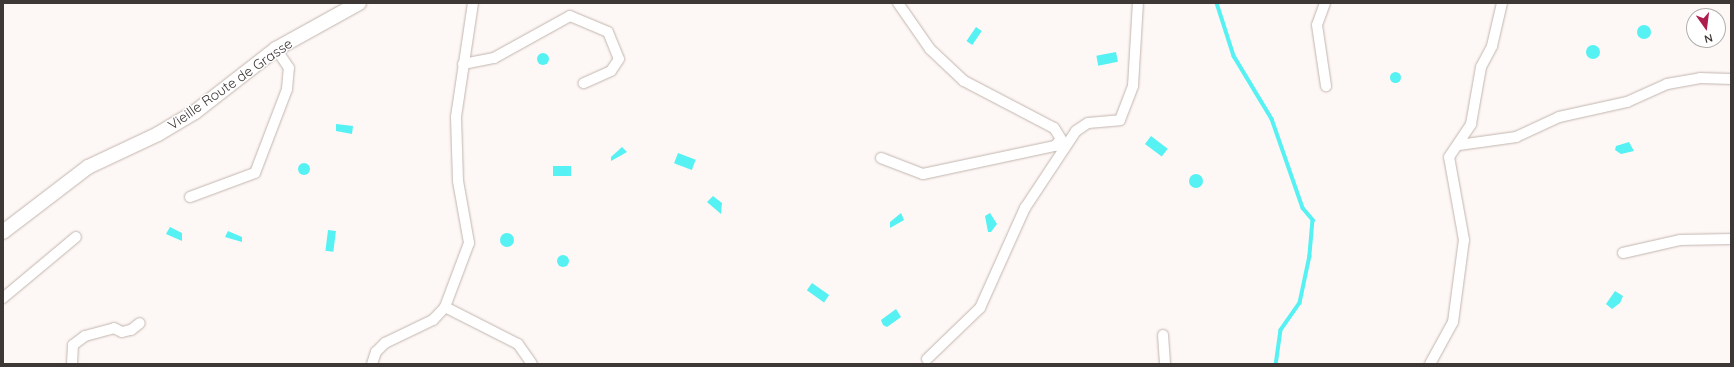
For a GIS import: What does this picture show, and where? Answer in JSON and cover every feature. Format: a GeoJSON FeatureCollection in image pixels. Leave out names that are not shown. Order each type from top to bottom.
{"type":"FeatureCollection","features":[{"type":"Feature","properties":{"kind":"street","name":"Vieille Route de Grasse"},"geometry":{"type":"LineString","coordinates":[[3,232],[88,167],[158,134],[195,112],[276,49],[359,3]]}},
{"type":"Feature","properties":{"kind":"street"},"geometry":{"type":"LineString","coordinates":[[372,364],[376,352],[386,343],[433,320],[445,307],[469,243],[458,181],[456,142],[464,64],[473,3]]}},
{"type":"Feature","properties":{"kind":"street"},"geometry":{"type":"LineString","coordinates":[[881,158],[923,174],[1055,146],[1061,139],[1054,128],[964,81],[930,49],[898,3]]}},
{"type":"Feature","properties":{"kind":"street"},"geometry":{"type":"LineString","coordinates":[[927,359],[980,308],[1025,208],[1076,131],[1088,123],[1120,120],[1133,86],[1138,3]]}},
{"type":"Feature","properties":{"kind":"street"},"geometry":{"type":"LineString","coordinates":[[1325,3],[1318,25],[1326,86]]}},
{"type":"Feature","properties":{"kind":"street"},"geometry":{"type":"LineString","coordinates":[[1430,364],[1454,322],[1464,240],[1449,157],[1459,146],[1471,124],[1481,67],[1492,46],[1502,3]]}},
{"type":"Feature","properties":{"kind":"street"},"geometry":{"type":"LineString","coordinates":[[464,64],[494,58],[570,16],[608,32],[619,59],[611,71],[584,83]]}},
{"type":"Feature","properties":{"kind":"street"},"geometry":{"type":"LineString","coordinates":[[190,197],[255,173],[287,89],[289,68],[276,49]]}},
{"type":"Feature","properties":{"kind":"street"},"geometry":{"type":"LineString","coordinates":[[1459,146],[1516,137],[1559,117],[1627,102],[1667,84],[1700,78],[1731,79]]}},
{"type":"Feature","properties":{"kind":"street"},"geometry":{"type":"LineString","coordinates":[[3,298],[76,237]]}},
{"type":"Feature","properties":{"kind":"street"},"geometry":{"type":"LineString","coordinates":[[1623,253],[1680,240],[1731,239]]}},
{"type":"Feature","properties":{"kind":"street"},"geometry":{"type":"LineString","coordinates":[[445,307],[518,344],[532,364]]}},
{"type":"Feature","properties":{"kind":"street"},"geometry":{"type":"LineString","coordinates":[[72,364],[73,344],[84,336],[114,328],[122,332],[131,330],[140,324]]}},
{"type":"Feature","properties":{"kind":"street"},"geometry":{"type":"LineString","coordinates":[[1163,335],[1165,364]]}},
{"type":"Feature","properties":{"kind":"water"},"geometry":{"type":"Polygon","coordinates":[[[1644,25],[1649,27],[1651,32],[1649,37],[1644,39],[1639,37],[1637,32],[1639,27],[1644,25]]]}},
{"type":"Feature","properties":{"kind":"water"},"geometry":{"type":"Polygon","coordinates":[[[976,27],[982,31],[972,45],[966,41],[976,27]]]}},
{"type":"Feature","properties":{"kind":"water"},"geometry":{"type":"Polygon","coordinates":[[[1593,45],[1598,47],[1600,52],[1598,57],[1593,59],[1588,57],[1586,52],[1588,47],[1593,45]]]}},
{"type":"Feature","properties":{"kind":"water"},"geometry":{"type":"Polygon","coordinates":[[[1116,52],[1118,62],[1098,66],[1096,56],[1116,52]]]}},
{"type":"Feature","properties":{"kind":"water"},"geometry":{"type":"Polygon","coordinates":[[[545,53],[548,54],[548,64],[541,65],[538,64],[537,57],[538,54],[545,53]]]}},
{"type":"Feature","properties":{"kind":"water"},"geometry":{"type":"Polygon","coordinates":[[[1395,71],[1399,73],[1401,77],[1399,81],[1395,83],[1391,81],[1389,77],[1391,73],[1395,71]]]}},
{"type":"Feature","properties":{"kind":"water"},"geometry":{"type":"Polygon","coordinates":[[[336,124],[353,126],[352,134],[336,131],[336,124]]]}},
{"type":"Feature","properties":{"kind":"water"},"geometry":{"type":"Polygon","coordinates":[[[1151,136],[1168,149],[1162,157],[1145,144],[1151,136]]]}},
{"type":"Feature","properties":{"kind":"water"},"geometry":{"type":"Polygon","coordinates":[[[1629,142],[1634,151],[1621,154],[1615,150],[1616,146],[1629,142]]]}},
{"type":"Feature","properties":{"kind":"water"},"geometry":{"type":"Polygon","coordinates":[[[622,147],[627,152],[611,161],[611,157],[622,147]]]}},
{"type":"Feature","properties":{"kind":"water"},"geometry":{"type":"Polygon","coordinates":[[[678,153],[696,160],[692,170],[674,163],[678,153]]]}},
{"type":"Feature","properties":{"kind":"water"},"geometry":{"type":"Polygon","coordinates":[[[302,163],[306,163],[310,169],[306,175],[302,175],[298,171],[298,167],[302,163]]]}},
{"type":"Feature","properties":{"kind":"water"},"geometry":{"type":"Polygon","coordinates":[[[553,166],[571,166],[571,176],[553,176],[553,166]]]}},
{"type":"Feature","properties":{"kind":"water"},"geometry":{"type":"Polygon","coordinates":[[[1193,174],[1199,174],[1203,178],[1203,184],[1199,188],[1193,188],[1189,184],[1189,178],[1193,174]]]}},
{"type":"Feature","properties":{"kind":"water"},"geometry":{"type":"Polygon","coordinates":[[[713,196],[722,203],[721,214],[707,202],[713,196]]]}},
{"type":"Feature","properties":{"kind":"water"},"geometry":{"type":"Polygon","coordinates":[[[901,213],[904,220],[890,228],[890,222],[901,213]]]}},
{"type":"Feature","properties":{"kind":"water"},"geometry":{"type":"Polygon","coordinates":[[[990,213],[997,224],[991,232],[988,232],[985,216],[990,213]]]}},
{"type":"Feature","properties":{"kind":"water"},"geometry":{"type":"Polygon","coordinates":[[[170,227],[182,233],[182,241],[166,234],[170,227]]]}},
{"type":"Feature","properties":{"kind":"water"},"geometry":{"type":"Polygon","coordinates":[[[328,230],[336,231],[333,252],[325,251],[328,230]]]}},
{"type":"Feature","properties":{"kind":"water"},"geometry":{"type":"Polygon","coordinates":[[[228,231],[242,237],[242,242],[225,237],[228,231]]]}},
{"type":"Feature","properties":{"kind":"water"},"geometry":{"type":"Polygon","coordinates":[[[507,233],[512,235],[514,240],[512,245],[507,247],[502,245],[500,240],[502,235],[507,233]]]}},
{"type":"Feature","properties":{"kind":"water"},"geometry":{"type":"Polygon","coordinates":[[[565,255],[568,256],[568,266],[561,267],[558,266],[557,259],[558,256],[565,255]]]}},
{"type":"Feature","properties":{"kind":"water"},"geometry":{"type":"Polygon","coordinates":[[[812,283],[829,295],[824,302],[807,290],[812,283]]]}},
{"type":"Feature","properties":{"kind":"water"},"geometry":{"type":"Polygon","coordinates":[[[1615,291],[1623,296],[1620,303],[1612,309],[1606,304],[1615,291]]]}},
{"type":"Feature","properties":{"kind":"water"},"geometry":{"type":"Polygon","coordinates":[[[896,309],[901,317],[887,327],[883,325],[881,320],[896,309]]]}},
{"type":"Feature","properties":{"kind":"waterway"},"geometry":{"type":"LineString","coordinates":[[1217,3],[1234,56],[1272,119],[1303,208],[1313,220],[1310,256],[1300,303],[1281,330],[1276,364]]}}]}
